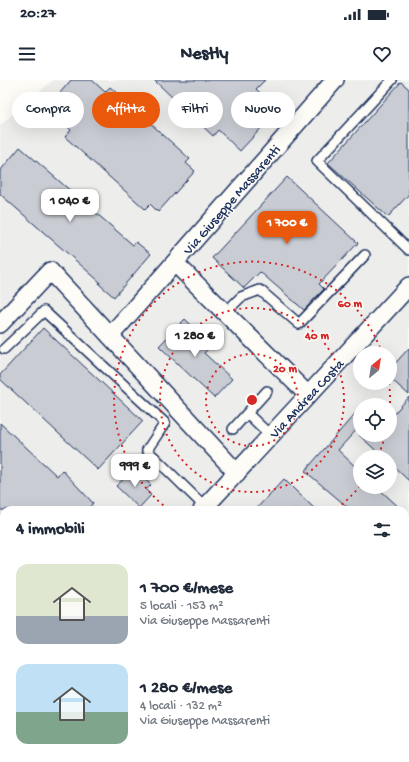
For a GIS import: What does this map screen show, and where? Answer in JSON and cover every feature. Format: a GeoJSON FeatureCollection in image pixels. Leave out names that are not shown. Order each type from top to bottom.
{"type":"FeatureCollection","features":[{"type":"Feature","properties":{"kind":"street","name":"Via Giuseppe Massarenti"},"geometry":{"type":"LineString","coordinates":[[110,336],[335,80]]}},
{"type":"Feature","properties":{"kind":"street","name":"Via Giuseppe Massarenti"},"geometry":{"type":"LineString","coordinates":[[175,263],[308,395]]}},
{"type":"Feature","properties":{"kind":"street"},"geometry":{"type":"LineString","coordinates":[[0,324],[50,271],[236,473]]}},
{"type":"Feature","properties":{"kind":"street","name":"Via Andrea Costa"},"geometry":{"type":"LineString","coordinates":[[207,506],[409,286]]}},
{"type":"Feature","properties":{"kind":"lane"},"geometry":{"type":"LineString","coordinates":[[392,80],[317,161],[409,250]]}},
{"type":"Feature","properties":{"kind":"lane"},"geometry":{"type":"LineString","coordinates":[[225,313],[241,296],[260,290],[299,324],[365,255]]}},
{"type":"Feature","properties":{"kind":"lane"},"geometry":{"type":"LineString","coordinates":[[4,349],[44,311],[165,423],[147,450],[201,506]]}},
{"type":"Feature","properties":{"kind":"lane"},"geometry":{"type":"LineString","coordinates":[[233,428],[267,391]]}},
{"type":"Feature","properties":{"kind":"lane"},"geometry":{"type":"LineString","coordinates":[[247,413],[271,436]]}},
{"type":"Feature","properties":{"kind":"shaded area"},"geometry":{"type":"Polygon","coordinates":[[[53,80],[409,80],[409,506],[0,506],[0,125],[12,115],[12,128],[84,128],[84,92],[39,92],[53,80]]]}},
{"type":"Feature","properties":{"kind":"building"},"geometry":{"type":"Polygon","coordinates":[[[71,80],[92,80],[105,92],[92,92],[92,128],[156,128],[190,159],[186,163],[195,171],[158,212],[150,204],[145,209],[65,137],[71,130],[69,128],[84,128],[84,92],[61,92],[71,80]]]}},
{"type":"Feature","properties":{"kind":"building"},"geometry":{"type":"Polygon","coordinates":[[[154,80],[265,80],[256,89],[259,92],[231,92],[231,128],[261,128],[240,151],[218,130],[213,136],[205,128],[223,128],[223,92],[168,92],[168,93],[154,80]]]}},
{"type":"Feature","properties":{"kind":"building"},"geometry":{"type":"Polygon","coordinates":[[[401,82],[409,89],[409,194],[388,217],[328,163],[401,82]]]}},
{"type":"Feature","properties":{"kind":"building"},"geometry":{"type":"Polygon","coordinates":[[[110,87],[116,92],[105,92],[110,87]]]}},
{"type":"Feature","properties":{"kind":"building"},"geometry":{"type":"Polygon","coordinates":[[[20,147],[133,245],[136,242],[151,254],[114,297],[99,284],[100,282],[0,194],[0,171],[20,147]]]}},
{"type":"Feature","properties":{"kind":"building"},"geometry":{"type":"Polygon","coordinates":[[[287,177],[358,243],[319,284],[324,289],[304,310],[260,272],[244,288],[212,258],[287,177]]]}},
{"type":"Feature","properties":{"kind":"building"},"geometry":{"type":"Polygon","coordinates":[[[185,319],[212,345],[204,353],[232,379],[214,398],[159,346],[185,319]]]}},
{"type":"Feature","properties":{"kind":"building"},"geometry":{"type":"Polygon","coordinates":[[[43,328],[143,421],[98,470],[0,379],[0,375],[43,328]]]}},
{"type":"Feature","properties":{"kind":"building"},"geometry":{"type":"Polygon","coordinates":[[[409,348],[409,395],[397,384],[397,361],[409,348]]]}},
{"type":"Feature","properties":{"kind":"building"},"geometry":{"type":"Polygon","coordinates":[[[409,397],[409,481],[397,470],[397,450],[375,450],[367,442],[397,442],[397,410],[409,397]]]}},
{"type":"Feature","properties":{"kind":"building"},"geometry":{"type":"Polygon","coordinates":[[[353,416],[353,434],[338,450],[353,464],[353,494],[385,494],[398,506],[346,506],[305,471],[353,416]]]}},
{"type":"Feature","properties":{"kind":"building"},"geometry":{"type":"Polygon","coordinates":[[[0,423],[57,476],[62,470],[93,503],[90,506],[0,506],[0,423]]]}},
{"type":"Feature","properties":{"kind":"building"},"geometry":{"type":"Polygon","coordinates":[[[134,469],[151,485],[146,490],[151,495],[141,506],[137,506],[116,486],[134,469]]]}},
{"type":"Feature","properties":{"kind":"building"},"geometry":{"type":"Polygon","coordinates":[[[284,479],[312,506],[259,506],[284,479]]]}}]}
